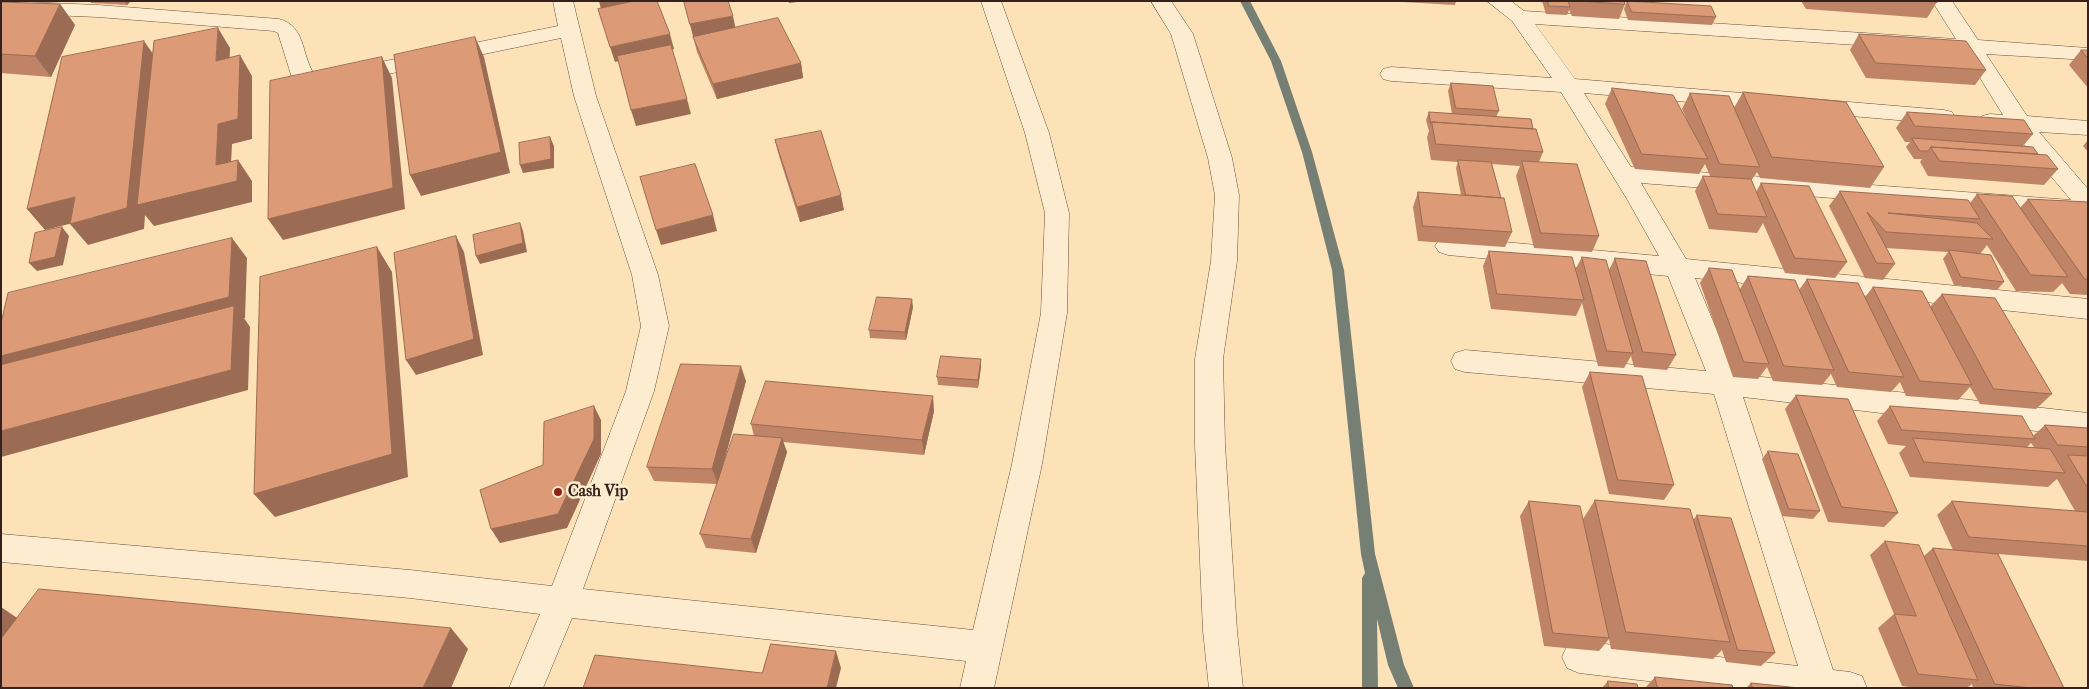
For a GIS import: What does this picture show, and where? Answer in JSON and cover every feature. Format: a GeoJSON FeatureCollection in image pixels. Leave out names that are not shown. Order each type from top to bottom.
{"type":"FeatureCollection","features":[{"type":"Feature","properties":{"kind":"street"},"geometry":{"type":"LineString","coordinates":[[526,688],[562,602],[640,391],[655,326],[645,275],[585,96],[563,1]]}},
{"type":"Feature","properties":{"kind":"street"},"geometry":{"type":"LineString","coordinates":[[977,688],[1027,464],[1054,313],[1057,213],[1037,133],[991,1]]}},
{"type":"Feature","properties":{"kind":"street"},"geometry":{"type":"LineString","coordinates":[[1161,1],[1182,34],[1220,158],[1227,195],[1224,261],[1209,359],[1210,445],[1220,631],[1226,688]]}},
{"type":"Feature","properties":{"kind":"street"},"geometry":{"type":"LineString","coordinates":[[1498,1],[1519,17],[1568,85],[1678,268],[1725,384],[1831,686],[1579,657]]}},
{"type":"Feature","properties":{"kind":"street"},"geometry":{"type":"LineString","coordinates":[[1942,1],[2020,124],[2088,205]]}},
{"type":"Feature","properties":{"kind":"street"},"geometry":{"type":"LineString","coordinates":[[1,7],[279,25],[287,30],[303,78],[312,81],[326,80],[570,30]]}},
{"type":"Feature","properties":{"kind":"street"},"geometry":{"type":"LineString","coordinates":[[1519,17],[2088,54]]}},
{"type":"Feature","properties":{"kind":"street"},"geometry":{"type":"LineString","coordinates":[[1391,74],[1778,101],[2020,124],[2088,128]]}},
{"type":"Feature","properties":{"kind":"street"},"geometry":{"type":"LineString","coordinates":[[1623,174],[2088,210]]}},
{"type":"Feature","properties":{"kind":"street"},"geometry":{"type":"LineString","coordinates":[[1448,246],[2088,309]]}},
{"type":"Feature","properties":{"kind":"street"},"geometry":{"type":"LineString","coordinates":[[1465,361],[1725,384],[2088,425]]}},
{"type":"Feature","properties":{"kind":"street"},"geometry":{"type":"LineString","coordinates":[[1,548],[410,584],[985,647]]}},
{"type":"Feature","properties":{"kind":"building"},"geometry":{"type":"Polygon","coordinates":[[[634,1],[657,1],[670,34],[610,47],[598,9],[634,1]]]}},
{"type":"Feature","properties":{"kind":"building"},"geometry":{"type":"Polygon","coordinates":[[[684,1],[728,1],[733,16],[690,24],[684,1]]]}},
{"type":"Feature","properties":{"kind":"building"},"geometry":{"type":"Polygon","coordinates":[[[1548,1],[1568,1],[1570,7],[1549,6],[1548,1]]]}},
{"type":"Feature","properties":{"kind":"building"},"geometry":{"type":"Polygon","coordinates":[[[1579,1],[1624,1],[1625,4],[1579,1]]]}},
{"type":"Feature","properties":{"kind":"building"},"geometry":{"type":"Polygon","coordinates":[[[1627,1],[1711,6],[1716,17],[1632,12],[1627,1]]]}},
{"type":"Feature","properties":{"kind":"building"},"geometry":{"type":"Polygon","coordinates":[[[1,2],[60,4],[35,56],[1,54],[1,2]]]}},
{"type":"Feature","properties":{"kind":"building"},"geometry":{"type":"Polygon","coordinates":[[[778,18],[801,63],[713,84],[693,37],[778,18]]]}},
{"type":"Feature","properties":{"kind":"building"},"geometry":{"type":"Polygon","coordinates":[[[218,28],[216,61],[240,55],[238,119],[218,124],[216,165],[238,160],[237,181],[137,205],[154,41],[218,28]]]}},
{"type":"Feature","properties":{"kind":"building"},"geometry":{"type":"Polygon","coordinates":[[[1859,34],[1966,41],[1986,70],[1876,63],[1859,34]]]}},
{"type":"Feature","properties":{"kind":"building"},"geometry":{"type":"Polygon","coordinates":[[[475,37],[501,152],[410,175],[394,55],[475,37]]]}},
{"type":"Feature","properties":{"kind":"building"},"geometry":{"type":"Polygon","coordinates":[[[144,41],[127,208],[70,224],[75,197],[27,209],[62,57],[144,41]]]}},
{"type":"Feature","properties":{"kind":"building"},"geometry":{"type":"Polygon","coordinates":[[[671,45],[687,99],[631,110],[617,56],[671,45]]]}},
{"type":"Feature","properties":{"kind":"building"},"geometry":{"type":"Polygon","coordinates":[[[2081,50],[2088,50],[2088,58],[2081,50]]]}},
{"type":"Feature","properties":{"kind":"building"},"geometry":{"type":"Polygon","coordinates":[[[382,57],[393,188],[268,219],[270,81],[382,57]]]}},
{"type":"Feature","properties":{"kind":"building"},"geometry":{"type":"Polygon","coordinates":[[[1451,83],[1493,86],[1499,111],[1456,108],[1451,83]]]}},
{"type":"Feature","properties":{"kind":"building"},"geometry":{"type":"Polygon","coordinates":[[[1612,88],[1673,95],[1708,159],[1642,154],[1612,88]]]}},
{"type":"Feature","properties":{"kind":"building"},"geometry":{"type":"Polygon","coordinates":[[[1743,92],[1846,102],[1884,167],[1772,157],[1743,92]]]}},
{"type":"Feature","properties":{"kind":"building"},"geometry":{"type":"Polygon","coordinates":[[[1690,93],[1729,96],[1760,167],[1720,164],[1690,93]]]}},
{"type":"Feature","properties":{"kind":"building"},"geometry":{"type":"Polygon","coordinates":[[[1429,112],[1531,119],[1533,129],[1431,123],[1429,112]]]}},
{"type":"Feature","properties":{"kind":"building"},"geometry":{"type":"Polygon","coordinates":[[[1907,112],[2024,120],[2033,134],[1915,126],[1907,112]]]}},
{"type":"Feature","properties":{"kind":"building"},"geometry":{"type":"Polygon","coordinates":[[[1432,122],[1536,129],[1543,152],[1436,144],[1432,122]]]}},
{"type":"Feature","properties":{"kind":"building"},"geometry":{"type":"Polygon","coordinates":[[[821,131],[841,195],[797,207],[775,140],[821,131]]]}},
{"type":"Feature","properties":{"kind":"building"},"geometry":{"type":"Polygon","coordinates":[[[550,137],[551,159],[520,165],[519,143],[550,137]]]}},
{"type":"Feature","properties":{"kind":"building"},"geometry":{"type":"Polygon","coordinates":[[[1912,138],[2033,147],[2038,154],[1931,147],[1928,151],[1920,151],[1912,138]]]}},
{"type":"Feature","properties":{"kind":"building"},"geometry":{"type":"Polygon","coordinates":[[[1931,147],[2047,155],[2058,169],[1940,161],[1931,147]]]}},
{"type":"Feature","properties":{"kind":"building"},"geometry":{"type":"Polygon","coordinates":[[[1458,160],[1491,162],[1501,198],[1466,195],[1458,160]]]}},
{"type":"Feature","properties":{"kind":"building"},"geometry":{"type":"Polygon","coordinates":[[[1522,161],[1577,164],[1599,236],[1541,233],[1522,161]]]}},
{"type":"Feature","properties":{"kind":"building"},"geometry":{"type":"Polygon","coordinates":[[[695,164],[713,215],[656,230],[640,177],[695,164]]]}},
{"type":"Feature","properties":{"kind":"building"},"geometry":{"type":"Polygon","coordinates":[[[1703,176],[1751,179],[1767,217],[1718,214],[1703,176]]]}},
{"type":"Feature","properties":{"kind":"building"},"geometry":{"type":"Polygon","coordinates":[[[1761,183],[1809,186],[1847,262],[1795,258],[1761,183]]]}},
{"type":"Feature","properties":{"kind":"building"},"geometry":{"type":"Polygon","coordinates":[[[1840,191],[1968,200],[1980,219],[1888,213],[1977,223],[1993,239],[1886,232],[1867,212],[1895,264],[1877,263],[1840,191]]]}},
{"type":"Feature","properties":{"kind":"building"},"geometry":{"type":"Polygon","coordinates":[[[1418,192],[1504,198],[1512,232],[1423,226],[1418,192]]]}},
{"type":"Feature","properties":{"kind":"building"},"geometry":{"type":"Polygon","coordinates":[[[1977,194],[2012,196],[2068,277],[2031,275],[1977,194]]]}},
{"type":"Feature","properties":{"kind":"building"},"geometry":{"type":"Polygon","coordinates":[[[2028,199],[2088,202],[2088,279],[2085,279],[2028,199]]]}},
{"type":"Feature","properties":{"kind":"building"},"geometry":{"type":"Polygon","coordinates":[[[520,223],[523,243],[476,256],[473,235],[520,223]]]}},
{"type":"Feature","properties":{"kind":"building"},"geometry":{"type":"Polygon","coordinates":[[[62,227],[55,257],[29,263],[35,233],[62,227]]]}},
{"type":"Feature","properties":{"kind":"building"},"geometry":{"type":"Polygon","coordinates":[[[456,236],[474,339],[406,360],[394,253],[456,236]]]}},
{"type":"Feature","properties":{"kind":"building"},"geometry":{"type":"Polygon","coordinates":[[[232,238],[229,297],[1,356],[1,323],[8,293],[232,238]]]}},
{"type":"Feature","properties":{"kind":"building"},"geometry":{"type":"Polygon","coordinates":[[[377,247],[392,454],[254,494],[260,277],[377,247]]]}},
{"type":"Feature","properties":{"kind":"building"},"geometry":{"type":"Polygon","coordinates":[[[1949,250],[1991,255],[2004,282],[1961,277],[1949,250]]]}},
{"type":"Feature","properties":{"kind":"building"},"geometry":{"type":"Polygon","coordinates":[[[1489,251],[1572,257],[1584,300],[1497,294],[1489,251]]]}},
{"type":"Feature","properties":{"kind":"building"},"geometry":{"type":"Polygon","coordinates":[[[1582,257],[1606,260],[1633,353],[1607,351],[1582,257]]]}},
{"type":"Feature","properties":{"kind":"building"},"geometry":{"type":"Polygon","coordinates":[[[1615,258],[1646,261],[1676,355],[1643,352],[1615,258]]]}},
{"type":"Feature","properties":{"kind":"building"},"geometry":{"type":"Polygon","coordinates":[[[1709,268],[1732,270],[1769,364],[1744,362],[1709,268]]]}},
{"type":"Feature","properties":{"kind":"building"},"geometry":{"type":"Polygon","coordinates":[[[1748,276],[1795,280],[1834,370],[1784,366],[1748,276]]]}},
{"type":"Feature","properties":{"kind":"building"},"geometry":{"type":"Polygon","coordinates":[[[1807,279],[1858,283],[1904,377],[1849,372],[1807,279]]]}},
{"type":"Feature","properties":{"kind":"building"},"geometry":{"type":"Polygon","coordinates":[[[1873,287],[1922,291],[1972,385],[1920,381],[1873,287]]]}},
{"type":"Feature","properties":{"kind":"building"},"geometry":{"type":"Polygon","coordinates":[[[1942,294],[1995,298],[2052,394],[1994,389],[1942,294]]]}},
{"type":"Feature","properties":{"kind":"building"},"geometry":{"type":"Polygon","coordinates":[[[877,297],[912,299],[905,332],[869,330],[877,297]]]}},
{"type":"Feature","properties":{"kind":"building"},"geometry":{"type":"Polygon","coordinates":[[[234,306],[231,370],[1,431],[1,365],[234,306]]]}},
{"type":"Feature","properties":{"kind":"building"},"geometry":{"type":"Polygon","coordinates":[[[941,356],[981,359],[978,380],[937,377],[941,356]]]}},
{"type":"Feature","properties":{"kind":"building"},"geometry":{"type":"Polygon","coordinates":[[[681,364],[741,366],[712,469],[647,467],[681,364]]]}},
{"type":"Feature","properties":{"kind":"building"},"geometry":{"type":"Polygon","coordinates":[[[1590,372],[1642,376],[1674,485],[1618,480],[1590,372]]]}},
{"type":"Feature","properties":{"kind":"building"},"geometry":{"type":"Polygon","coordinates":[[[766,381],[933,396],[922,440],[751,424],[766,381]]]}},
{"type":"Feature","properties":{"kind":"building"},"geometry":{"type":"Polygon","coordinates":[[[1796,395],[1848,399],[1898,513],[1842,507],[1796,395]]]}},
{"type":"Feature","properties":{"kind":"building"},"geometry":{"type":"Polygon","coordinates":[[[594,406],[594,439],[558,514],[491,529],[480,490],[543,465],[544,422],[594,406]]]}},
{"type":"Feature","properties":{"kind":"building"},"geometry":{"type":"Polygon","coordinates":[[[1890,406],[2022,416],[2035,439],[1902,430],[1890,406]]]}},
{"type":"Feature","properties":{"kind":"building"},"geometry":{"type":"Polygon","coordinates":[[[2045,425],[2088,428],[2088,447],[2058,445],[2045,425]]]}},
{"type":"Feature","properties":{"kind":"building"},"geometry":{"type":"Polygon","coordinates":[[[734,434],[782,438],[751,539],[700,534],[734,434]]]}},
{"type":"Feature","properties":{"kind":"building"},"geometry":{"type":"Polygon","coordinates":[[[1913,438],[2050,449],[2065,473],[1924,462],[1913,438]]]}},
{"type":"Feature","properties":{"kind":"building"},"geometry":{"type":"Polygon","coordinates":[[[1768,451],[1798,454],[1820,511],[1789,509],[1768,451]]]}},
{"type":"Feature","properties":{"kind":"building"},"geometry":{"type":"Polygon","coordinates":[[[2068,455],[2088,456],[2088,488],[2068,455]]]}},
{"type":"Feature","properties":{"kind":"building"},"geometry":{"type":"Polygon","coordinates":[[[1595,500],[1690,509],[1730,642],[1626,632],[1595,500]]]}},
{"type":"Feature","properties":{"kind":"building"},"geometry":{"type":"Polygon","coordinates":[[[1529,501],[1580,506],[1609,638],[1553,633],[1529,501]]]}},
{"type":"Feature","properties":{"kind":"building"},"geometry":{"type":"Polygon","coordinates":[[[1952,501],[2088,512],[2088,546],[1969,537],[1952,501]]]}},
{"type":"Feature","properties":{"kind":"building"},"geometry":{"type":"Polygon","coordinates":[[[1697,515],[1731,518],[1775,653],[1738,650],[1697,515]]]}},
{"type":"Feature","properties":{"kind":"building"},"geometry":{"type":"Polygon","coordinates":[[[1885,541],[1919,545],[1978,680],[1918,674],[1894,614],[1916,616],[1885,541]]]}},
{"type":"Feature","properties":{"kind":"building"},"geometry":{"type":"Polygon","coordinates":[[[1933,548],[1998,554],[2064,688],[2031,688],[1995,684],[1933,548]]]}},
{"type":"Feature","properties":{"kind":"building"},"geometry":{"type":"Polygon","coordinates":[[[39,589],[451,628],[423,688],[1,688],[1,639],[39,589]]]}},
{"type":"Feature","properties":{"kind":"building"},"geometry":{"type":"Polygon","coordinates":[[[771,644],[836,651],[827,688],[583,688],[595,655],[762,673],[771,644]]]}},
{"type":"Feature","properties":{"kind":"building"},"geometry":{"type":"Polygon","coordinates":[[[1655,677],[1732,685],[1733,688],[1658,688],[1655,677]]]}},
{"type":"Feature","properties":{"kind":"building"},"geometry":{"type":"Polygon","coordinates":[[[1608,681],[1637,684],[1638,688],[1609,688],[1608,681]]]}},
{"type":"Feature","properties":{"kind":"building"},"geometry":{"type":"Polygon","coordinates":[[[1751,683],[1799,688],[1753,688],[1751,683]]]}},
{"type":"Feature","properties":{"kind":"waterway"},"geometry":{"type":"LineString","coordinates":[[1245,1],[1276,61],[1307,152],[1338,270],[1368,554],[1396,665],[1406,688]]}},
{"type":"Feature","properties":{"kind":"waterway"},"geometry":{"type":"LineString","coordinates":[[1369,578],[1370,688]]}},
{"type":"Feature","properties":{"kind":"place","name":"Cash Vip"},"geometry":{"type":"Point","coordinates":[558,492]}}]}
